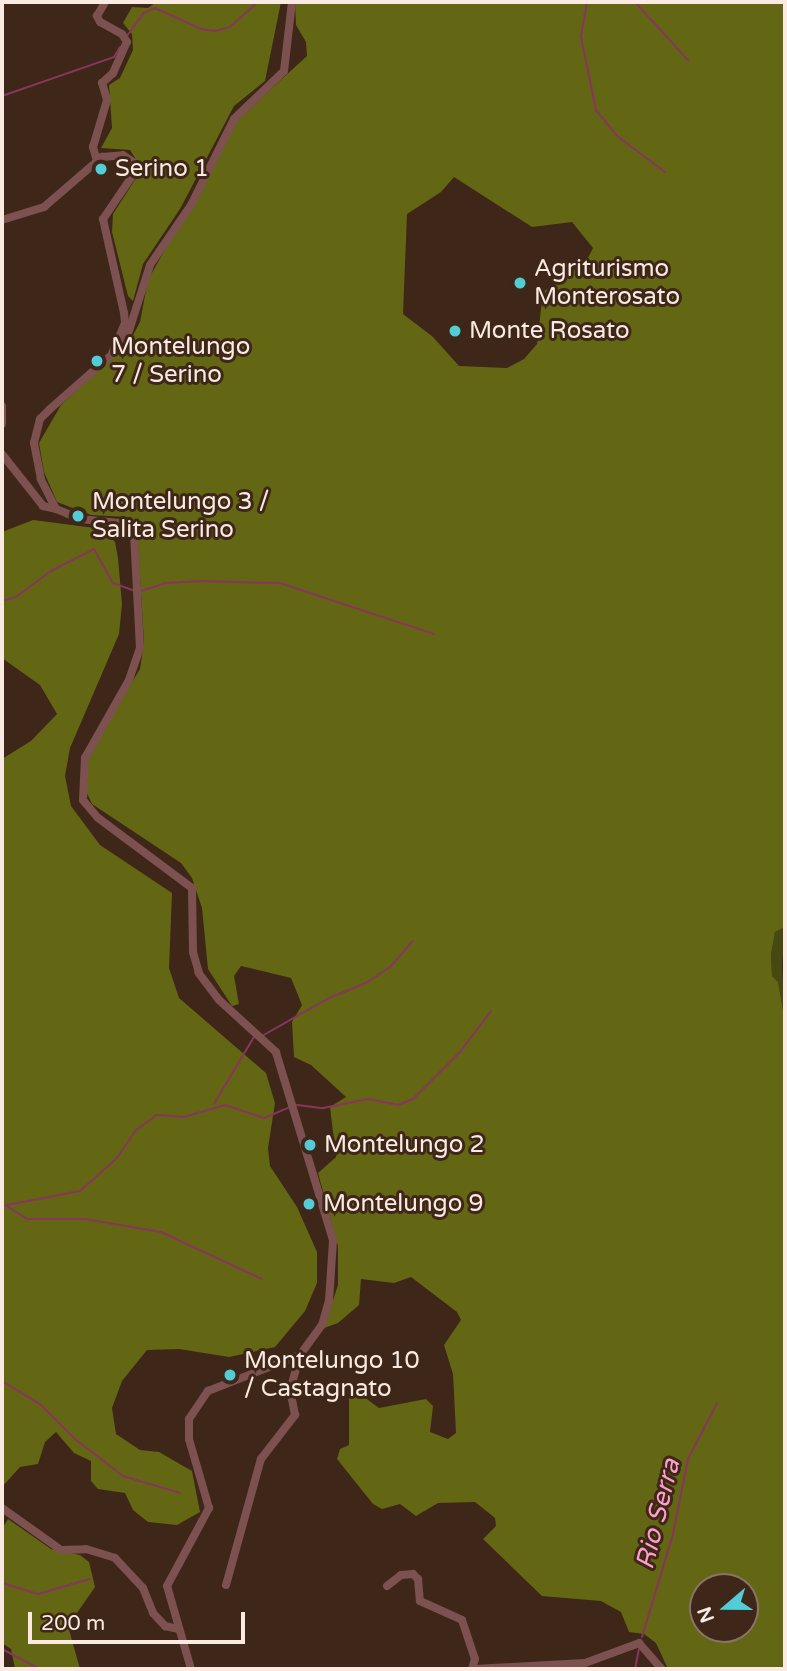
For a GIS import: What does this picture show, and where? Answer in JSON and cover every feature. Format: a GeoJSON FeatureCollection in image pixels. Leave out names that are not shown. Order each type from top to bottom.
{"type":"FeatureCollection","features":[{"type":"Feature","properties":{"kind":"street"},"geometry":{"type":"LineString","coordinates":[[97,161],[93,148],[107,100],[102,83],[113,73],[127,42],[122,34],[100,22],[97,16],[105,2]]}},
{"type":"Feature","properties":{"kind":"street"},"geometry":{"type":"LineString","coordinates":[[56,509],[37,466],[36,431],[50,409],[112,354],[132,330],[150,265],[191,205],[234,119],[284,71],[292,2]]}},
{"type":"Feature","properties":{"kind":"street"},"geometry":{"type":"LineString","coordinates":[[2,220],[44,207],[97,161],[118,154],[135,167],[103,219],[125,323],[112,354]]}},
{"type":"Feature","properties":{"kind":"street"},"geometry":{"type":"LineString","coordinates":[[2,406],[2,424]]}},
{"type":"Feature","properties":{"kind":"street"},"geometry":{"type":"LineString","coordinates":[[2,454],[43,506],[80,519],[129,524],[134,534],[140,648],[130,680],[85,758],[81,794],[98,818],[188,882],[194,896],[193,952],[200,973],[219,1000],[266,1040],[285,1072],[334,1258],[322,1325],[300,1355],[290,1390],[295,1415],[261,1459],[226,1585]]}},
{"type":"Feature","properties":{"kind":"street"},"geometry":{"type":"LineString","coordinates":[[191,1669],[168,1595],[168,1577],[209,1508],[189,1439],[192,1408],[208,1391],[300,1355]]}},
{"type":"Feature","properties":{"kind":"street"},"geometry":{"type":"LineString","coordinates":[[2,1508],[61,1550],[86,1549],[115,1558],[143,1588],[153,1613],[165,1626],[178,1629]]}},
{"type":"Feature","properties":{"kind":"street"},"geometry":{"type":"LineString","coordinates":[[387,1586],[401,1575],[413,1574],[418,1579],[420,1601],[462,1620],[475,1659],[474,1669],[585,1663],[639,1643],[662,1669]]}},
{"type":"Feature","properties":{"kind":"shaded area"},"geometry":{"type":"Polygon","coordinates":[[[156,2],[281,2],[265,81],[234,106],[180,209],[143,264],[133,301],[128,296],[112,232],[113,214],[142,169],[130,150],[101,148],[112,128],[109,85],[120,78],[133,50],[132,34],[123,23],[132,7],[148,8],[156,2]]]}},
{"type":"Feature","properties":{"kind":"shaded area"},"geometry":{"type":"Polygon","coordinates":[[[295,2],[785,2],[785,927],[775,932],[771,954],[772,976],[778,982],[785,1021],[785,1669],[668,1669],[656,1643],[644,1634],[629,1632],[621,1612],[601,1601],[542,1596],[483,1539],[496,1526],[495,1518],[475,1502],[438,1503],[416,1516],[400,1504],[382,1509],[373,1504],[337,1459],[340,1449],[349,1445],[349,1397],[356,1391],[379,1408],[426,1399],[433,1406],[430,1432],[448,1439],[456,1433],[453,1374],[444,1345],[461,1320],[457,1312],[411,1277],[394,1283],[361,1279],[359,1305],[338,1323],[324,1328],[338,1285],[338,1246],[318,1173],[336,1157],[330,1107],[346,1097],[311,1065],[294,1057],[292,1022],[302,1005],[291,978],[241,966],[234,976],[239,1004],[232,1006],[208,969],[202,908],[192,878],[181,863],[92,804],[85,789],[85,766],[95,743],[140,669],[144,643],[137,527],[127,517],[91,515],[57,502],[44,472],[39,443],[61,405],[130,341],[140,322],[148,280],[237,120],[307,56],[306,42],[296,25],[295,2]],[[454,177],[441,192],[407,214],[403,314],[433,337],[459,366],[507,368],[524,359],[537,344],[543,292],[586,262],[593,248],[572,222],[532,227],[454,177]]]}},
{"type":"Feature","properties":{"kind":"shaded area"},"geometry":{"type":"Polygon","coordinates":[[[33,520],[103,529],[115,542],[122,604],[119,634],[70,748],[65,776],[71,806],[100,845],[172,893],[169,968],[179,998],[266,1073],[275,1103],[268,1148],[270,1166],[297,1207],[317,1252],[317,1283],[305,1311],[275,1347],[229,1357],[179,1349],[147,1350],[122,1381],[112,1408],[116,1434],[140,1450],[159,1452],[192,1471],[200,1512],[177,1525],[148,1522],[133,1510],[125,1493],[98,1489],[91,1481],[91,1461],[74,1453],[56,1432],[45,1442],[38,1464],[20,1467],[2,1487],[2,759],[31,741],[57,714],[40,685],[2,658],[2,532],[33,520]]]}},
{"type":"Feature","properties":{"kind":"shaded area"},"geometry":{"type":"Polygon","coordinates":[[[785,927],[782,965],[785,1020],[778,983],[772,976],[771,954],[775,932],[785,927]]]}},
{"type":"Feature","properties":{"kind":"shaded area"},"geometry":{"type":"Polygon","coordinates":[[[8,1519],[51,1549],[80,1555],[89,1562],[95,1587],[68,1626],[80,1669],[15,1669],[11,1649],[2,1643],[2,1529],[8,1519]]]}},
{"type":"Feature","properties":{"kind":"waterway"},"geometry":{"type":"LineString","coordinates":[[127,36],[144,13],[155,8],[201,29],[215,31],[230,27],[258,2]]}},
{"type":"Feature","properties":{"kind":"waterway"},"geometry":{"type":"LineString","coordinates":[[587,2],[581,37],[596,110],[617,136],[665,172]]}},
{"type":"Feature","properties":{"kind":"waterway"},"geometry":{"type":"LineString","coordinates":[[635,2],[688,60]]}},
{"type":"Feature","properties":{"kind":"waterway"},"geometry":{"type":"LineString","coordinates":[[2,96],[114,57],[120,47]]}},
{"type":"Feature","properties":{"kind":"waterway"},"geometry":{"type":"LineString","coordinates":[[2,601],[16,597],[51,571],[94,549],[113,583],[135,591]]}},
{"type":"Feature","properties":{"kind":"waterway"},"geometry":{"type":"LineString","coordinates":[[141,591],[165,583],[280,583],[434,634]]}},
{"type":"Feature","properties":{"kind":"waterway"},"geometry":{"type":"LineString","coordinates":[[262,1036],[329,998],[366,983],[391,966],[413,941]]}},
{"type":"Feature","properties":{"kind":"waterway"},"geometry":{"type":"LineString","coordinates":[[297,1105],[323,1108],[368,1099],[398,1105],[413,1099],[460,1052],[491,1011]]}},
{"type":"Feature","properties":{"kind":"waterway"},"geometry":{"type":"LineString","coordinates":[[214,1104],[254,1037]]}},
{"type":"Feature","properties":{"kind":"waterway"},"geometry":{"type":"LineString","coordinates":[[2,1206],[80,1191],[117,1158],[136,1130],[157,1115],[184,1117],[225,1105],[264,1118],[288,1108]]}},
{"type":"Feature","properties":{"kind":"waterway"},"geometry":{"type":"LineString","coordinates":[[7,1206],[27,1219],[85,1219],[161,1232],[262,1279]]}},
{"type":"Feature","properties":{"kind":"waterway"},"geometry":{"type":"LineString","coordinates":[[2,1381],[40,1404],[75,1439],[123,1476],[180,1493]]}},
{"type":"Feature","properties":{"kind":"waterway","name":"Rio Serra"},"geometry":{"type":"LineString","coordinates":[[642,1637],[673,1534],[688,1459],[717,1403]]}},
{"type":"Feature","properties":{"kind":"waterway"},"geometry":{"type":"LineString","coordinates":[[2,1583],[38,1594],[90,1579]]}},
{"type":"Feature","properties":{"kind":"waterway"},"geometry":{"type":"LineString","coordinates":[[2,1649],[40,1669]]}},
{"type":"Feature","properties":{"kind":"waterway","name":"Rio Serra"},"geometry":{"type":"LineString","coordinates":[[635,1669],[639,1649]]}},
{"type":"Feature","properties":{"kind":"place","name":"Serino 1"},"geometry":{"type":"Point","coordinates":[101,169]}},
{"type":"Feature","properties":{"kind":"place","name":"Agriturismo Monterosato"},"geometry":{"type":"Point","coordinates":[520,283]}},
{"type":"Feature","properties":{"kind":"place","name":"Monte Rosato"},"geometry":{"type":"Point","coordinates":[455,331]}},
{"type":"Feature","properties":{"kind":"place","name":"Montelungo 7 / Serino"},"geometry":{"type":"Point","coordinates":[97,361]}},
{"type":"Feature","properties":{"kind":"place","name":"Montelungo 3 / Salita Serino"},"geometry":{"type":"Point","coordinates":[78,516]}},
{"type":"Feature","properties":{"kind":"place","name":"Montelungo 2"},"geometry":{"type":"Point","coordinates":[310,1145]}},
{"type":"Feature","properties":{"kind":"place","name":"Montelungo 9"},"geometry":{"type":"Point","coordinates":[309,1204]}},
{"type":"Feature","properties":{"kind":"place","name":"Montelungo 10 / Castagnato"},"geometry":{"type":"Point","coordinates":[230,1375]}}]}
